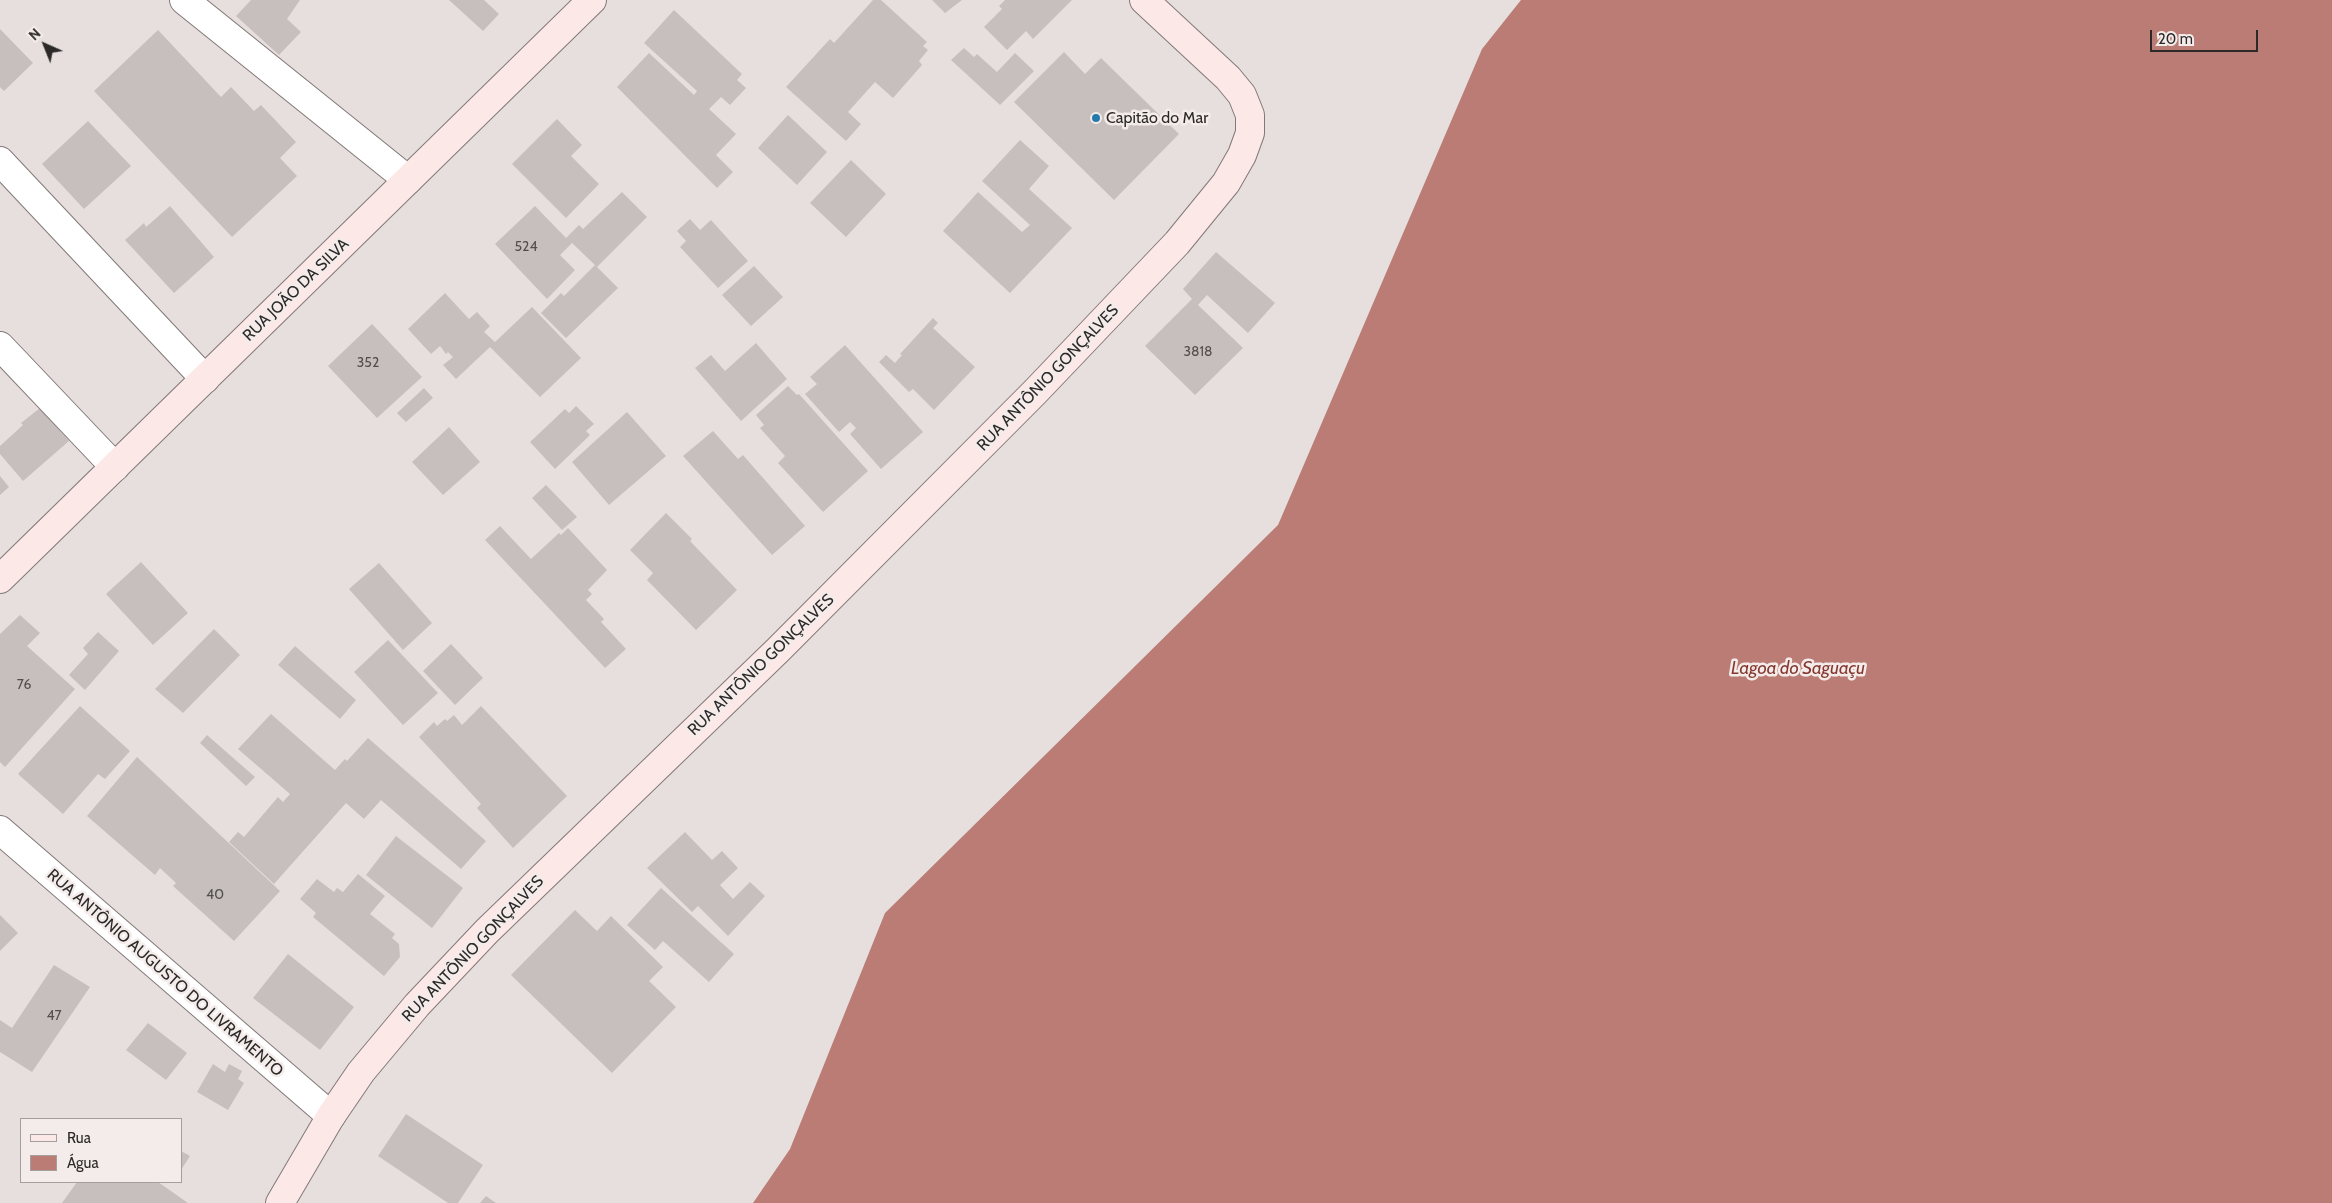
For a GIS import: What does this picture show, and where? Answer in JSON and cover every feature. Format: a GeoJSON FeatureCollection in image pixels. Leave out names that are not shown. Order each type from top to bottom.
{"type":"FeatureCollection","features":[{"type":"Feature","properties":{"kind":"main road","name":"RUA ANTÔNIO GONÇALVES"},"geometry":{"type":"LineString","coordinates":[[280,1203],[330,1116],[361,1072],[411,1012],[487,931],[778,650],[1141,282],[1188,230],[1226,183],[1242,156],[1250,133],[1250,115],[1238,90],[1228,78],[1144,0]]}},
{"type":"Feature","properties":{"kind":"main road","name":"RUA JOÃO DA SILVA"},"geometry":{"type":"LineString","coordinates":[[0,579],[589,1]]}},
{"type":"Feature","properties":{"kind":"street"},"geometry":{"type":"LineString","coordinates":[[184,0],[408,180]]}},
{"type":"Feature","properties":{"kind":"street"},"geometry":{"type":"LineString","coordinates":[[0,161],[205,379]]}},
{"type":"Feature","properties":{"kind":"street"},"geometry":{"type":"LineString","coordinates":[[0,346],[115,467]]}},
{"type":"Feature","properties":{"kind":"street","name":"RUA ANTÔNIO AUGUSTO DO LIVRAMENTO"},"geometry":{"type":"LineString","coordinates":[[0,830],[330,1116]]}},
{"type":"Feature","properties":{"kind":"water","name":"Lagoa do Saguaçu"},"geometry":{"type":"Polygon","coordinates":[[[1521,0],[2332,0],[2332,1203],[753,1203],[790,1149],[885,913],[1278,525],[1482,49],[1521,0]]]}},
{"type":"Feature","properties":{"kind":"building"},"geometry":{"type":"Polygon","coordinates":[[[251,0],[300,0],[287,19],[301,32],[279,55],[236,16],[251,0]]]}},
{"type":"Feature","properties":{"kind":"building"},"geometry":{"type":"Polygon","coordinates":[[[449,0],[484,0],[499,14],[483,31],[449,0]]]}},
{"type":"Feature","properties":{"kind":"building"},"geometry":{"type":"Polygon","coordinates":[[[873,0],[881,0],[927,42],[923,46],[928,50],[919,61],[922,65],[893,98],[875,82],[848,112],[861,124],[846,141],[786,87],[830,39],[834,43],[873,0]]]}},
{"type":"Feature","properties":{"kind":"building"},"geometry":{"type":"Polygon","coordinates":[[[932,0],[962,0],[945,13],[932,0]]]}},
{"type":"Feature","properties":{"kind":"building"},"geometry":{"type":"Polygon","coordinates":[[[1005,0],[1072,0],[1033,39],[1026,31],[1007,50],[984,27],[1002,9],[999,6],[1005,0]]]}},
{"type":"Feature","properties":{"kind":"building"},"geometry":{"type":"Polygon","coordinates":[[[674,10],[742,74],[737,80],[746,88],[730,105],[721,97],[709,109],[736,134],[716,155],[733,172],[717,188],[617,87],[649,53],[694,95],[697,91],[644,43],[674,10]]]}},
{"type":"Feature","properties":{"kind":"building"},"geometry":{"type":"Polygon","coordinates":[[[0,29],[33,63],[4,91],[0,87],[0,29]]]}},
{"type":"Feature","properties":{"kind":"building"},"geometry":{"type":"Polygon","coordinates":[[[158,30],[221,97],[231,87],[254,111],[261,105],[296,142],[280,158],[297,176],[232,237],[94,91],[158,30]]]}},
{"type":"Feature","properties":{"kind":"building"},"geometry":{"type":"Polygon","coordinates":[[[964,48],[974,57],[977,54],[997,72],[1015,53],[1034,71],[1000,105],[951,60],[964,48]]]}},
{"type":"Feature","properties":{"kind":"building","name":"Capitão do Mar"},"geometry":{"type":"Polygon","coordinates":[[[1064,52],[1085,74],[1101,58],[1179,134],[1114,200],[1014,102],[1064,52]]]}},
{"type":"Feature","properties":{"kind":"building"},"geometry":{"type":"Polygon","coordinates":[[[788,115],[827,152],[797,185],[758,148],[788,115]]]}},
{"type":"Feature","properties":{"kind":"building"},"geometry":{"type":"Polygon","coordinates":[[[557,119],[582,145],[571,156],[599,184],[566,218],[512,164],[557,119]]]}},
{"type":"Feature","properties":{"kind":"building"},"geometry":{"type":"Polygon","coordinates":[[[88,121],[131,166],[84,209],[42,164],[88,121]]]}},
{"type":"Feature","properties":{"kind":"building"},"geometry":{"type":"Polygon","coordinates":[[[1020,140],[1049,166],[1029,189],[1072,228],[1010,293],[943,231],[978,192],[1022,232],[1030,225],[982,181],[1020,140]]]}},
{"type":"Feature","properties":{"kind":"building"},"geometry":{"type":"Polygon","coordinates":[[[851,160],[886,194],[846,237],[810,203],[851,160]]]}},
{"type":"Feature","properties":{"kind":"building"},"geometry":{"type":"Polygon","coordinates":[[[622,192],[647,217],[597,267],[618,288],[566,338],[541,313],[561,293],[564,296],[595,265],[572,243],[560,255],[575,270],[547,299],[495,244],[535,206],[566,238],[579,225],[583,229],[622,192]]]}},
{"type":"Feature","properties":{"kind":"building"},"geometry":{"type":"Polygon","coordinates":[[[170,206],[214,257],[174,293],[125,240],[144,223],[146,227],[170,206]]]}},
{"type":"Feature","properties":{"kind":"building"},"geometry":{"type":"Polygon","coordinates":[[[690,219],[700,230],[711,220],[748,261],[718,288],[680,247],[686,241],[677,231],[690,219]]]}},
{"type":"Feature","properties":{"kind":"building"},"geometry":{"type":"Polygon","coordinates":[[[1216,252],[1275,303],[1248,333],[1207,295],[1198,305],[1243,348],[1195,395],[1145,346],[1192,299],[1183,289],[1216,252]]]}},
{"type":"Feature","properties":{"kind":"building"},"geometry":{"type":"Polygon","coordinates":[[[754,266],[783,297],[751,326],[722,295],[754,266]]]}},
{"type":"Feature","properties":{"kind":"building"},"geometry":{"type":"Polygon","coordinates":[[[445,293],[469,319],[477,312],[490,326],[484,332],[495,342],[532,307],[581,358],[540,397],[490,347],[456,379],[443,365],[453,357],[448,352],[446,354],[440,346],[431,354],[408,329],[445,293]]]}},
{"type":"Feature","properties":{"kind":"building"},"geometry":{"type":"Polygon","coordinates":[[[933,318],[938,323],[933,328],[975,367],[934,410],[913,389],[909,392],[879,362],[886,355],[895,363],[902,355],[900,354],[933,318]]]}},
{"type":"Feature","properties":{"kind":"building"},"geometry":{"type":"Polygon","coordinates":[[[372,324],[422,377],[377,418],[328,366],[372,324]]]}},
{"type":"Feature","properties":{"kind":"building"},"geometry":{"type":"Polygon","coordinates":[[[756,343],[787,379],[741,421],[695,368],[711,355],[725,371],[756,343]]]}},
{"type":"Feature","properties":{"kind":"building"},"geometry":{"type":"Polygon","coordinates":[[[845,345],[923,432],[881,469],[850,434],[856,428],[850,422],[839,432],[805,394],[817,384],[810,377],[845,345]]]}},
{"type":"Feature","properties":{"kind":"building"},"geometry":{"type":"Polygon","coordinates":[[[788,386],[797,395],[799,394],[868,471],[823,512],[778,463],[785,456],[760,428],[764,425],[756,415],[788,386]]]}},
{"type":"Feature","properties":{"kind":"building"},"geometry":{"type":"Polygon","coordinates":[[[424,388],[433,398],[406,422],[397,413],[424,388]]]}},
{"type":"Feature","properties":{"kind":"building"},"geometry":{"type":"Polygon","coordinates":[[[576,406],[594,424],[586,431],[590,435],[555,469],[530,442],[565,409],[569,413],[576,406]]]}},
{"type":"Feature","properties":{"kind":"building"},"geometry":{"type":"Polygon","coordinates":[[[40,408],[69,441],[23,481],[0,454],[0,446],[23,425],[21,423],[40,408]]]}},
{"type":"Feature","properties":{"kind":"building"},"geometry":{"type":"Polygon","coordinates":[[[627,412],[666,456],[609,505],[572,462],[627,412]]]}},
{"type":"Feature","properties":{"kind":"building"},"geometry":{"type":"Polygon","coordinates":[[[449,427],[480,462],[443,495],[412,462],[449,427]]]}},
{"type":"Feature","properties":{"kind":"building"},"geometry":{"type":"Polygon","coordinates":[[[713,431],[738,459],[743,455],[805,526],[772,555],[683,456],[713,431]]]}},
{"type":"Feature","properties":{"kind":"building"},"geometry":{"type":"Polygon","coordinates":[[[0,476],[9,487],[0,495],[0,476]]]}},
{"type":"Feature","properties":{"kind":"building"},"geometry":{"type":"Polygon","coordinates":[[[546,485],[577,517],[562,530],[532,498],[546,485]]]}},
{"type":"Feature","properties":{"kind":"building"},"geometry":{"type":"Polygon","coordinates":[[[666,513],[737,590],[696,630],[647,580],[653,573],[630,550],[666,513]]]}},
{"type":"Feature","properties":{"kind":"building"},"geometry":{"type":"Polygon","coordinates":[[[500,526],[531,559],[559,533],[561,535],[568,528],[607,570],[588,590],[592,594],[586,600],[604,619],[601,622],[626,649],[605,668],[485,540],[500,526]]]}},
{"type":"Feature","properties":{"kind":"building"},"geometry":{"type":"Polygon","coordinates":[[[141,562],[188,613],[153,645],[106,594],[141,562]]]}},
{"type":"Feature","properties":{"kind":"building"},"geometry":{"type":"Polygon","coordinates":[[[379,563],[432,623],[403,650],[349,589],[379,563]]]}},
{"type":"Feature","properties":{"kind":"building"},"geometry":{"type":"Polygon","coordinates":[[[20,615],[40,633],[27,646],[75,689],[5,767],[0,762],[0,634],[20,615]]]}},
{"type":"Feature","properties":{"kind":"building"},"geometry":{"type":"Polygon","coordinates":[[[214,629],[240,655],[183,713],[155,689],[214,629]]]}},
{"type":"Feature","properties":{"kind":"building"},"geometry":{"type":"Polygon","coordinates":[[[98,632],[119,651],[85,690],[69,675],[88,654],[83,648],[98,632]]]}},
{"type":"Feature","properties":{"kind":"building"},"geometry":{"type":"Polygon","coordinates":[[[388,640],[438,693],[403,725],[354,672],[388,640]]]}},
{"type":"Feature","properties":{"kind":"building"},"geometry":{"type":"Polygon","coordinates":[[[451,644],[483,678],[455,705],[423,671],[451,644]]]}},
{"type":"Feature","properties":{"kind":"building"},"geometry":{"type":"Polygon","coordinates":[[[295,646],[356,700],[340,719],[278,665],[295,646]]]}},
{"type":"Feature","properties":{"kind":"building"},"geometry":{"type":"Polygon","coordinates":[[[80,706],[130,751],[105,779],[98,774],[63,814],[18,774],[80,706]]]}},
{"type":"Feature","properties":{"kind":"building"},"geometry":{"type":"Polygon","coordinates":[[[481,706],[567,796],[513,848],[477,808],[481,804],[419,737],[434,722],[437,726],[445,719],[447,721],[454,715],[462,725],[481,706]]]}},
{"type":"Feature","properties":{"kind":"building"},"geometry":{"type":"Polygon","coordinates":[[[271,714],[335,770],[345,759],[347,761],[368,738],[486,841],[461,869],[381,800],[364,819],[346,803],[274,884],[229,842],[238,832],[244,837],[278,797],[283,802],[290,794],[238,749],[271,714]]]}},
{"type":"Feature","properties":{"kind":"building"},"geometry":{"type":"Polygon","coordinates":[[[207,735],[255,777],[246,786],[200,743],[207,735]]]}},
{"type":"Feature","properties":{"kind":"building"},"geometry":{"type":"Polygon","coordinates":[[[137,757],[280,891],[234,941],[173,886],[176,883],[160,868],[155,875],[87,816],[137,757]]]}},
{"type":"Feature","properties":{"kind":"building"},"geometry":{"type":"Polygon","coordinates":[[[685,832],[712,860],[722,851],[738,868],[720,885],[733,899],[750,882],[765,896],[728,936],[698,906],[692,912],[647,868],[685,832]]]}},
{"type":"Feature","properties":{"kind":"building"},"geometry":{"type":"Polygon","coordinates":[[[396,836],[463,888],[432,928],[366,875],[396,836]]]}},
{"type":"Feature","properties":{"kind":"building"},"geometry":{"type":"Polygon","coordinates":[[[358,874],[385,896],[370,914],[395,934],[392,938],[399,944],[400,957],[384,976],[313,917],[316,913],[300,899],[317,879],[334,892],[337,888],[343,892],[358,874]]]}},
{"type":"Feature","properties":{"kind":"building"},"geometry":{"type":"Polygon","coordinates":[[[661,888],[734,954],[709,982],[663,941],[655,950],[627,925],[661,888]]]}},
{"type":"Feature","properties":{"kind":"building"},"geometry":{"type":"Polygon","coordinates":[[[575,910],[597,931],[611,916],[663,967],[649,981],[676,1007],[612,1073],[511,975],[575,910]]]}},
{"type":"Feature","properties":{"kind":"building"},"geometry":{"type":"Polygon","coordinates":[[[0,915],[18,933],[0,951],[0,915]]]}},
{"type":"Feature","properties":{"kind":"building"},"geometry":{"type":"Polygon","coordinates":[[[288,954],[354,1007],[320,1050],[253,998],[288,954]]]}},
{"type":"Feature","properties":{"kind":"building"},"geometry":{"type":"Polygon","coordinates":[[[54,965],[90,987],[32,1072],[0,1052],[0,1020],[12,1028],[54,965]]]}},
{"type":"Feature","properties":{"kind":"building"},"geometry":{"type":"Polygon","coordinates":[[[148,1023],[187,1053],[166,1080],[126,1050],[148,1023]]]}},
{"type":"Feature","properties":{"kind":"building"},"geometry":{"type":"Polygon","coordinates":[[[213,1064],[225,1072],[229,1064],[242,1071],[238,1079],[244,1083],[228,1110],[197,1092],[213,1064]]]}},
{"type":"Feature","properties":{"kind":"building"},"geometry":{"type":"Polygon","coordinates":[[[406,1114],[483,1165],[458,1203],[448,1203],[378,1156],[406,1114]]]}},
{"type":"Feature","properties":{"kind":"building"},"geometry":{"type":"Polygon","coordinates":[[[182,1152],[190,1156],[182,1168],[182,1152]]]}},
{"type":"Feature","properties":{"kind":"building"},"geometry":{"type":"Polygon","coordinates":[[[76,1183],[159,1183],[188,1203],[62,1203],[76,1183]]]}},
{"type":"Feature","properties":{"kind":"building"},"geometry":{"type":"Polygon","coordinates":[[[486,1196],[496,1203],[480,1203],[486,1196]]]}},
{"type":"Feature","properties":{"kind":"place","name":"Capitão do Mar"},"geometry":{"type":"Point","coordinates":[1096,118]}}]}
